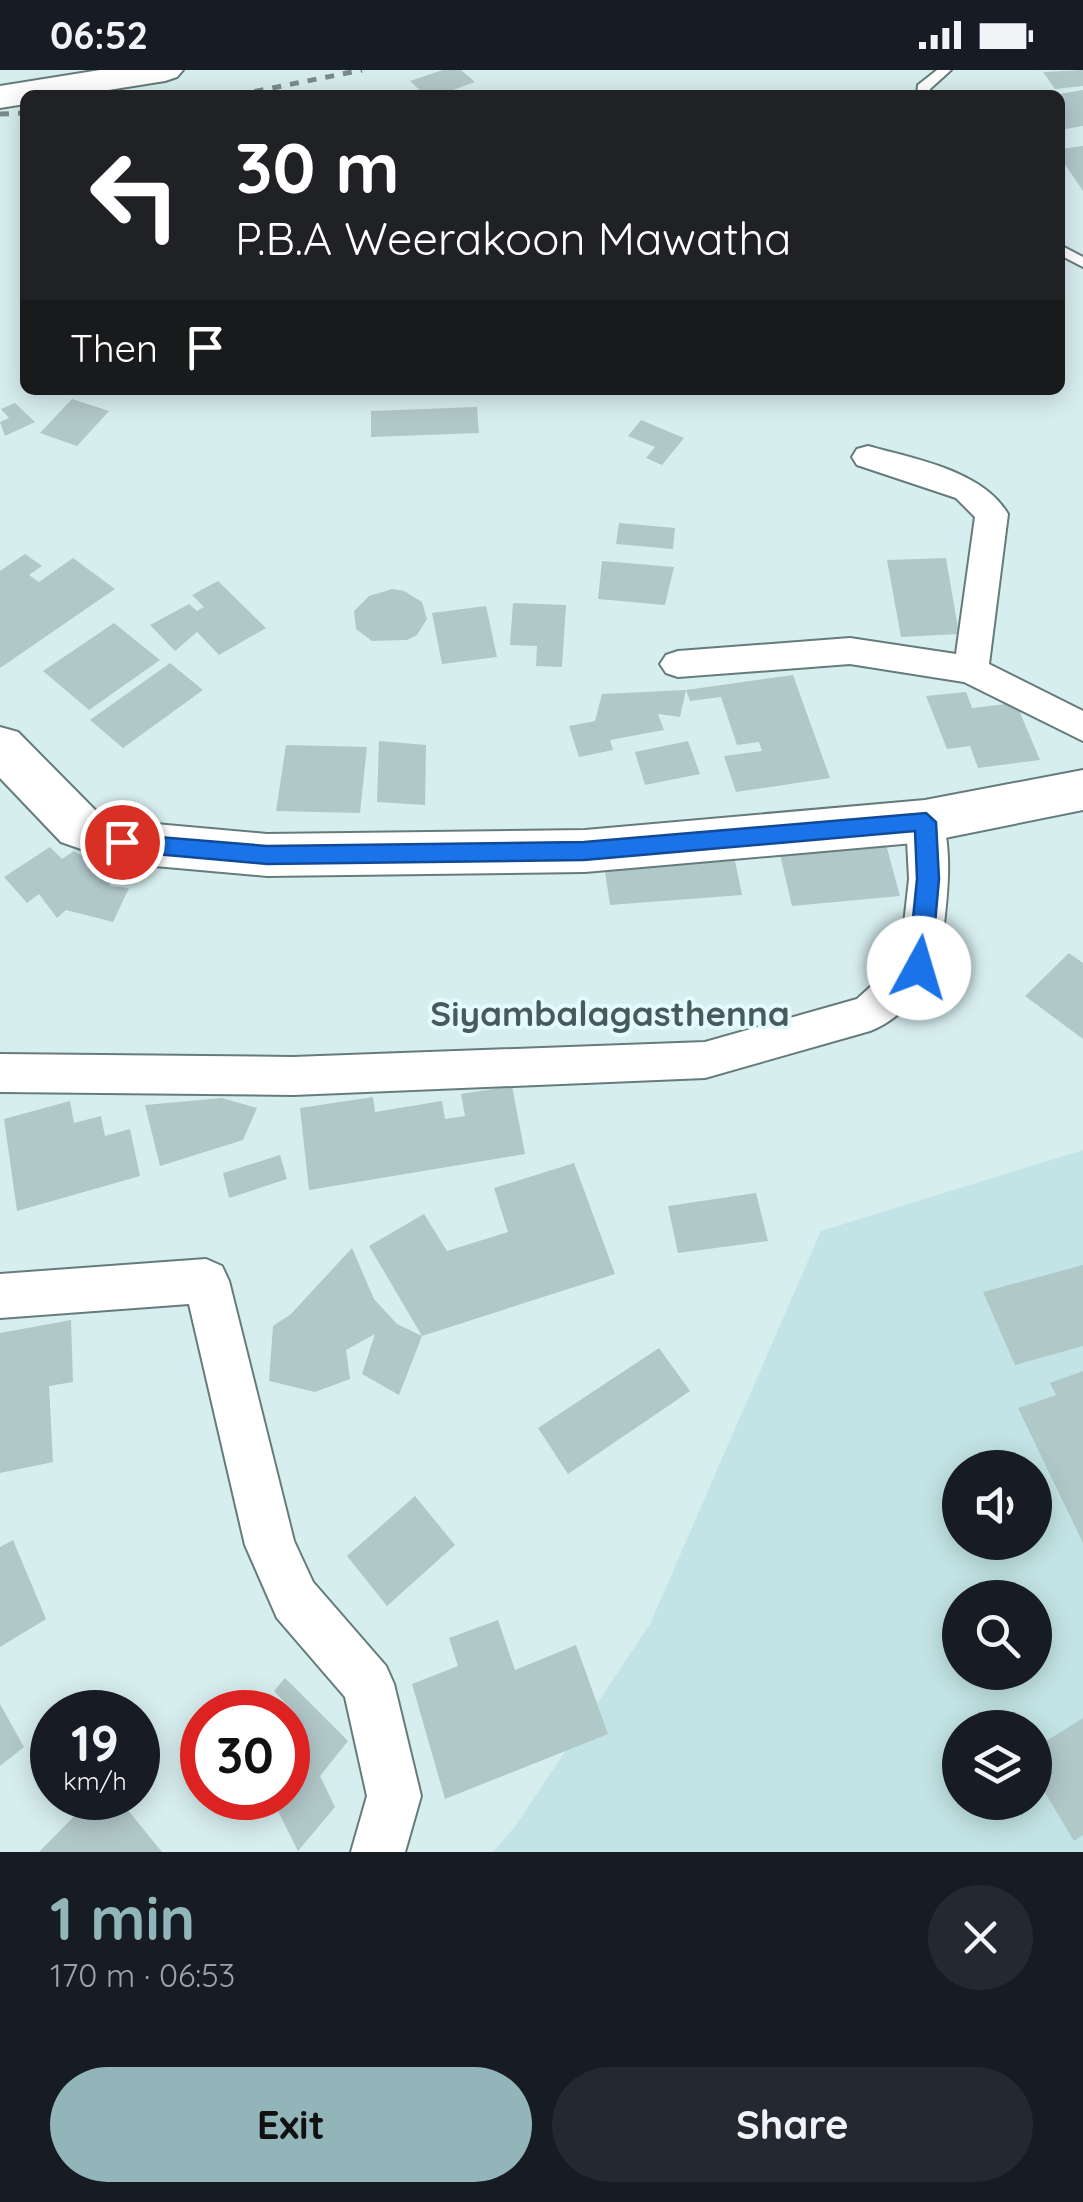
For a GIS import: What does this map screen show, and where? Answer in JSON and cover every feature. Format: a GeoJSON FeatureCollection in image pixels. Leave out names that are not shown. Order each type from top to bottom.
{"type":"FeatureCollection","features":[{"type":"Feature","properties":{"kind":"street"},"geometry":{"type":"LineString","coordinates":[[43,90],[165,70]]}},
{"type":"Feature","properties":{"kind":"street"},"geometry":{"type":"LineString","coordinates":[[868,457],[967,490],[992,514],[971,670]]}},
{"type":"Feature","properties":{"kind":"street"},"geometry":{"type":"LineString","coordinates":[[678,664],[850,650],[971,670],[1083,727]]}},
{"type":"Feature","properties":{"kind":"street"},"geometry":{"type":"LineString","coordinates":[[0,746],[78,827],[122,842],[267,855],[584,851],[926,822],[1083,790]]}},
{"type":"Feature","properties":{"kind":"street"},"geometry":{"type":"LineString","coordinates":[[0,1073],[293,1076],[705,1060],[870,1014],[919,968],[928,879],[926,822]]}},
{"type":"Feature","properties":{"kind":"street"},"geometry":{"type":"LineString","coordinates":[[0,1296],[206,1281],[270,1545],[294,1600],[368,1684],[394,1796],[378,1852]]}},
{"type":"Feature","properties":{"kind":"lane"},"geometry":{"type":"LineString","coordinates":[[924,90],[946,70]]}},
{"type":"Feature","properties":{"kind":"shaded area"},"geometry":{"type":"Polygon","coordinates":[[[1083,1150],[1083,1852],[493,1852],[516,1825],[650,1624],[821,1231],[1083,1150]]]}},
{"type":"Feature","properties":{"kind":"building"},"geometry":{"type":"Polygon","coordinates":[[[443,70],[461,70],[475,82],[453,90],[420,90],[410,81],[443,70]]]}},
{"type":"Feature","properties":{"kind":"building"},"geometry":{"type":"Polygon","coordinates":[[[1083,70],[1083,86],[1055,89],[1043,72],[1083,70]]]}},
{"type":"Feature","properties":{"kind":"building"},"geometry":{"type":"Polygon","coordinates":[[[1083,90],[1083,126],[1065,129],[1065,93],[1083,90]]]}},
{"type":"Feature","properties":{"kind":"building"},"geometry":{"type":"Polygon","coordinates":[[[1083,146],[1083,191],[1065,164],[1065,148],[1083,146]]]}},
{"type":"Feature","properties":{"kind":"building"},"geometry":{"type":"Polygon","coordinates":[[[72,399],[109,411],[77,446],[40,433],[72,399]]]}},
{"type":"Feature","properties":{"kind":"building"},"geometry":{"type":"Polygon","coordinates":[[[15,403],[35,422],[5,436],[0,422],[9,418],[1,409],[15,403]]]}},
{"type":"Feature","properties":{"kind":"building"},"geometry":{"type":"Polygon","coordinates":[[[477,407],[479,433],[371,437],[371,411],[477,407]]]}},
{"type":"Feature","properties":{"kind":"building"},"geometry":{"type":"Polygon","coordinates":[[[641,420],[684,438],[662,465],[646,458],[655,447],[628,436],[641,420]]]}},
{"type":"Feature","properties":{"kind":"building"},"geometry":{"type":"Polygon","coordinates":[[[619,523],[675,528],[673,549],[616,544],[619,523]]]}},
{"type":"Feature","properties":{"kind":"building"},"geometry":{"type":"Polygon","coordinates":[[[25,554],[42,566],[29,575],[39,582],[73,558],[115,589],[0,668],[0,571],[25,554]]]}},
{"type":"Feature","properties":{"kind":"building"},"geometry":{"type":"Polygon","coordinates":[[[946,558],[959,634],[901,637],[887,560],[946,558]]]}},
{"type":"Feature","properties":{"kind":"building"},"geometry":{"type":"Polygon","coordinates":[[[602,561],[674,567],[665,605],[598,599],[602,561]]]}},
{"type":"Feature","properties":{"kind":"building"},"geometry":{"type":"Polygon","coordinates":[[[218,581],[266,628],[219,655],[197,632],[175,651],[150,625],[189,604],[197,611],[204,607],[192,595],[218,581]]]}},
{"type":"Feature","properties":{"kind":"building"},"geometry":{"type":"Polygon","coordinates":[[[392,589],[422,602],[427,619],[417,635],[407,640],[372,641],[356,629],[354,611],[369,596],[392,589]]]}},
{"type":"Feature","properties":{"kind":"building"},"geometry":{"type":"Polygon","coordinates":[[[513,603],[566,605],[562,667],[536,666],[537,646],[510,645],[513,603]]]}},
{"type":"Feature","properties":{"kind":"building"},"geometry":{"type":"Polygon","coordinates":[[[486,606],[497,657],[442,664],[432,613],[486,606]]]}},
{"type":"Feature","properties":{"kind":"building"},"geometry":{"type":"Polygon","coordinates":[[[114,623],[160,660],[89,710],[43,671],[114,623]]]}},
{"type":"Feature","properties":{"kind":"building"},"geometry":{"type":"Polygon","coordinates":[[[170,663],[203,690],[123,748],[90,720],[170,663]]]}},
{"type":"Feature","properties":{"kind":"building"},"geometry":{"type":"Polygon","coordinates":[[[793,675],[830,778],[736,792],[724,756],[762,751],[759,742],[737,745],[721,697],[690,701],[686,690],[793,675]]]}},
{"type":"Feature","properties":{"kind":"building"},"geometry":{"type":"Polygon","coordinates":[[[686,690],[680,717],[658,714],[664,730],[610,740],[613,750],[579,757],[569,726],[595,721],[602,694],[686,690]]]}},
{"type":"Feature","properties":{"kind":"building"},"geometry":{"type":"Polygon","coordinates":[[[966,692],[972,708],[1016,703],[1040,760],[978,768],[970,746],[947,749],[926,696],[966,692]]]}},
{"type":"Feature","properties":{"kind":"building"},"geometry":{"type":"Polygon","coordinates":[[[379,741],[426,745],[425,805],[377,802],[379,741]]]}},
{"type":"Feature","properties":{"kind":"building"},"geometry":{"type":"Polygon","coordinates":[[[688,741],[700,774],[645,785],[635,752],[688,741]]]}},
{"type":"Feature","properties":{"kind":"building"},"geometry":{"type":"Polygon","coordinates":[[[286,745],[367,747],[360,813],[276,811],[286,745]]]}},
{"type":"Feature","properties":{"kind":"building"},"geometry":{"type":"Polygon","coordinates":[[[884,837],[900,896],[792,906],[778,846],[884,837]]]}},
{"type":"Feature","properties":{"kind":"building"},"geometry":{"type":"Polygon","coordinates":[[[50,847],[62,859],[74,851],[108,872],[110,886],[129,888],[113,922],[66,910],[57,918],[39,894],[27,903],[4,877],[50,847]]]}},
{"type":"Feature","properties":{"kind":"building"},"geometry":{"type":"Polygon","coordinates":[[[734,856],[742,895],[610,905],[604,865],[734,856]]]}},
{"type":"Feature","properties":{"kind":"building"},"geometry":{"type":"Polygon","coordinates":[[[1069,953],[1083,963],[1083,1039],[1025,996],[1069,953]]]}},
{"type":"Feature","properties":{"kind":"building"},"geometry":{"type":"Polygon","coordinates":[[[512,1086],[525,1154],[309,1190],[300,1108],[373,1097],[375,1112],[442,1101],[445,1119],[465,1116],[461,1094],[512,1086]]]}},
{"type":"Feature","properties":{"kind":"building"},"geometry":{"type":"Polygon","coordinates":[[[222,1098],[257,1108],[243,1140],[160,1166],[145,1105],[222,1098]]]}},
{"type":"Feature","properties":{"kind":"building"},"geometry":{"type":"Polygon","coordinates":[[[70,1101],[74,1123],[101,1116],[105,1136],[130,1129],[140,1176],[17,1211],[4,1119],[70,1101]]]}},
{"type":"Feature","properties":{"kind":"building"},"geometry":{"type":"Polygon","coordinates":[[[280,1155],[287,1179],[229,1198],[223,1173],[280,1155]]]}},
{"type":"Feature","properties":{"kind":"building"},"geometry":{"type":"Polygon","coordinates":[[[574,1163],[615,1274],[422,1336],[369,1246],[424,1214],[447,1251],[508,1232],[494,1188],[574,1163]]]}},
{"type":"Feature","properties":{"kind":"building"},"geometry":{"type":"Polygon","coordinates":[[[756,1193],[768,1241],[678,1253],[668,1206],[756,1193]]]}},
{"type":"Feature","properties":{"kind":"building"},"geometry":{"type":"Polygon","coordinates":[[[352,1248],[374,1299],[397,1324],[422,1336],[399,1395],[362,1374],[375,1334],[346,1350],[350,1379],[315,1392],[269,1381],[273,1326],[291,1314],[352,1248]]]}},
{"type":"Feature","properties":{"kind":"building"},"geometry":{"type":"Polygon","coordinates":[[[1083,1265],[1083,1346],[1015,1365],[983,1292],[1083,1265]]]}},
{"type":"Feature","properties":{"kind":"building"},"geometry":{"type":"Polygon","coordinates":[[[71,1320],[73,1382],[49,1386],[53,1462],[0,1473],[0,1333],[71,1320]]]}},
{"type":"Feature","properties":{"kind":"building"},"geometry":{"type":"Polygon","coordinates":[[[659,1348],[690,1391],[568,1474],[538,1428],[659,1348]]]}},
{"type":"Feature","properties":{"kind":"building"},"geometry":{"type":"Polygon","coordinates":[[[1083,1371],[1083,1543],[1052,1479],[1052,1450],[1038,1450],[1018,1408],[1056,1395],[1050,1383],[1083,1371]]]}},
{"type":"Feature","properties":{"kind":"building"},"geometry":{"type":"Polygon","coordinates":[[[415,1496],[455,1545],[387,1606],[347,1556],[415,1496]]]}},
{"type":"Feature","properties":{"kind":"building"},"geometry":{"type":"Polygon","coordinates":[[[13,1540],[46,1619],[0,1647],[0,1547],[13,1540]]]}},
{"type":"Feature","properties":{"kind":"building"},"geometry":{"type":"Polygon","coordinates":[[[498,1620],[515,1670],[576,1645],[608,1734],[445,1799],[412,1684],[458,1666],[449,1638],[498,1620]]]}},
{"type":"Feature","properties":{"kind":"building"},"geometry":{"type":"Polygon","coordinates":[[[285,1678],[297,1690],[275,1690],[285,1678]]]}},
{"type":"Feature","properties":{"kind":"building"},"geometry":{"type":"Polygon","coordinates":[[[310,1703],[348,1741],[320,1776],[335,1807],[298,1851],[282,1820],[310,1820],[310,1703]]]}},
{"type":"Feature","properties":{"kind":"building"},"geometry":{"type":"Polygon","coordinates":[[[0,1704],[24,1747],[0,1766],[0,1704]]]}},
{"type":"Feature","properties":{"kind":"building"},"geometry":{"type":"Polygon","coordinates":[[[1083,1718],[1083,1835],[1074,1841],[1052,1804],[1052,1737],[1083,1718]]]}},
{"type":"Feature","properties":{"kind":"building"},"geometry":{"type":"Polygon","coordinates":[[[70,1820],[136,1820],[162,1852],[39,1852],[70,1820]]]}},
{"type":"Feature","properties":{"kind":"railway"},"geometry":{"type":"LineString","coordinates":[[262,90],[362,70]]}},
{"type":"Feature","properties":{"kind":"railway"},"geometry":{"type":"LineString","coordinates":[[0,114],[20,113]]}},
{"type":"Feature","properties":{"kind":"district","name":"Siyambalagasthenna"},"geometry":{"type":"Point","coordinates":[610,1014]}},
{"type":"Feature","properties":{"kind":"route"},"geometry":{"type":"LineString","coordinates":[[122,842],[267,855],[584,851],[926,822],[928,879],[919,968]]}}]}
